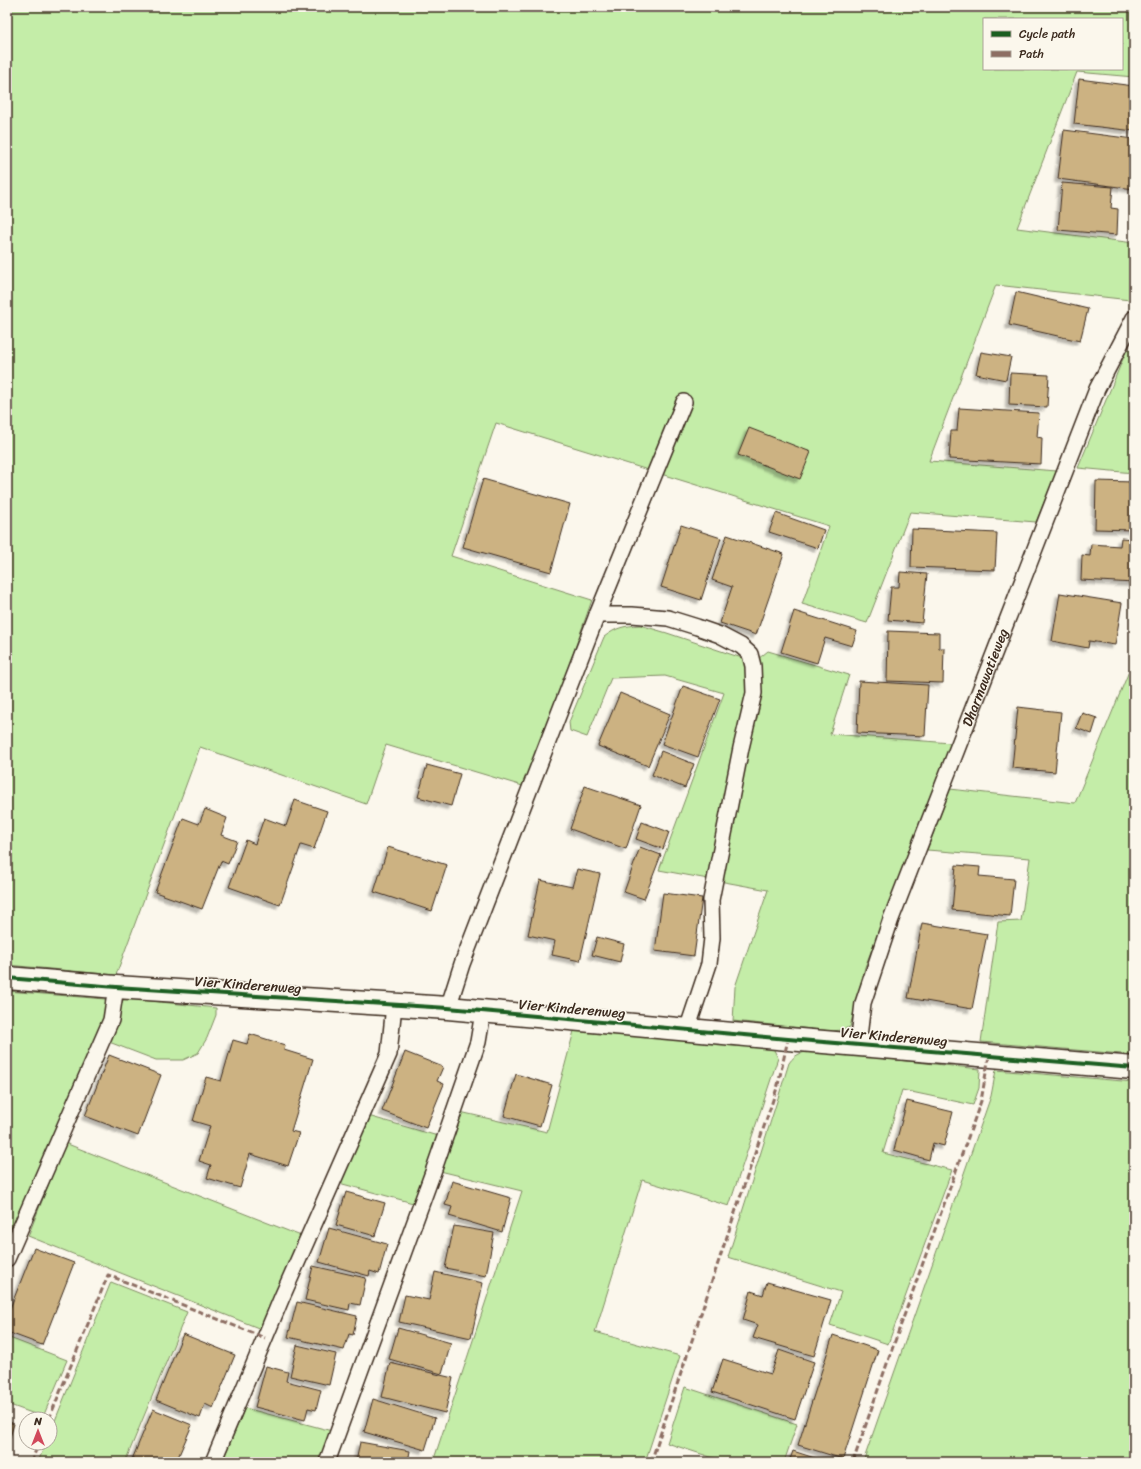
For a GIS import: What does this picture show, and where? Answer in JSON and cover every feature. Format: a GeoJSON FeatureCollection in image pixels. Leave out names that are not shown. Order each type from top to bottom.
{"type":"FeatureCollection","features":[{"type":"Feature","properties":{"kind":"street","name":"Vier Kinderenweg"},"geometry":{"type":"LineString","coordinates":[[7,978],[116,987],[448,1008],[1134,1068]]}},
{"type":"Feature","properties":{"kind":"lane","name":"Dharmawatieweg"},"geometry":{"type":"LineString","coordinates":[[858,1045],[863,1003],[891,919],[1097,389],[1134,318]]}},
{"type":"Feature","properties":{"kind":"lane"},"geometry":{"type":"LineString","coordinates":[[448,1008],[462,964],[597,615],[684,402]]}},
{"type":"Feature","properties":{"kind":"lane"},"geometry":{"type":"LineString","coordinates":[[597,615],[632,615],[668,618],[697,626],[742,646],[750,654],[753,666],[754,693],[711,900],[712,938],[709,964],[687,1030]]}},
{"type":"Feature","properties":{"kind":"lane"},"geometry":{"type":"LineString","coordinates":[[7,1259],[111,1020],[116,987]]}},
{"type":"Feature","properties":{"kind":"lane"},"geometry":{"type":"LineString","coordinates":[[213,1462],[282,1297],[389,1054],[394,1005]]}},
{"type":"Feature","properties":{"kind":"lane"},"geometry":{"type":"LineString","coordinates":[[328,1462],[433,1172],[478,1042],[483,1012]]}},
{"type":"Feature","properties":{"kind":"green space"},"geometry":{"type":"Polygon","coordinates":[[[7,7],[1134,7],[1134,77],[1077,72],[1017,228],[1134,243],[1134,291],[1130,300],[996,285],[929,461],[1057,471],[1036,522],[910,512],[867,623],[802,604],[829,526],[496,423],[451,556],[592,600],[526,787],[386,745],[366,804],[200,747],[116,975],[7,965],[7,7]]]}},
{"type":"Feature","properties":{"kind":"green space"},"geometry":{"type":"Polygon","coordinates":[[[1127,349],[1134,351],[1134,473],[1078,468],[1127,349]]]}},
{"type":"Feature","properties":{"kind":"green space"},"geometry":{"type":"Polygon","coordinates":[[[640,625],[748,660],[758,659],[768,651],[849,675],[830,734],[951,743],[865,967],[850,1027],[832,1031],[733,1021],[735,987],[768,890],[659,870],[724,693],[665,676],[611,678],[587,737],[570,731],[569,722],[604,637],[621,628],[640,625]]]}},
{"type":"Feature","properties":{"kind":"green space"},"geometry":{"type":"Polygon","coordinates":[[[1134,659],[1134,1055],[981,1042],[998,922],[1021,921],[1030,858],[927,850],[950,789],[1075,803],[1134,659]]]}},
{"type":"Feature","properties":{"kind":"green space"},"geometry":{"type":"Polygon","coordinates":[[[7,991],[105,999],[106,1011],[99,1034],[7,1239],[7,991]]]}},
{"type":"Feature","properties":{"kind":"green space"},"geometry":{"type":"Polygon","coordinates":[[[133,999],[216,1008],[216,1015],[207,1038],[198,1053],[183,1060],[156,1060],[109,1042],[123,1000],[133,999]]]}},
{"type":"Feature","properties":{"kind":"green space"},"geometry":{"type":"Polygon","coordinates":[[[574,1031],[773,1048],[778,1058],[729,1206],[642,1180],[595,1332],[680,1356],[645,1462],[433,1462],[522,1191],[440,1171],[460,1112],[547,1132],[574,1031]]]}},
{"type":"Feature","properties":{"kind":"green space"},"geometry":{"type":"Polygon","coordinates":[[[815,1051],[980,1069],[979,1088],[973,1105],[902,1090],[883,1153],[952,1170],[888,1344],[830,1325],[841,1292],[728,1257],[789,1063],[794,1057],[800,1054],[815,1051]]]}},
{"type":"Feature","properties":{"kind":"green space"},"geometry":{"type":"Polygon","coordinates":[[[996,1070],[1134,1082],[1134,1462],[863,1462],[991,1096],[996,1070]]]}},
{"type":"Feature","properties":{"kind":"green space"},"geometry":{"type":"Polygon","coordinates":[[[368,1116],[438,1136],[413,1203],[339,1183],[368,1116]]]}},
{"type":"Feature","properties":{"kind":"green space"},"geometry":{"type":"Polygon","coordinates":[[[65,1143],[301,1236],[261,1329],[28,1236],[65,1143]]]}},
{"type":"Feature","properties":{"kind":"green space"},"geometry":{"type":"Polygon","coordinates":[[[111,1282],[187,1312],[125,1462],[38,1462],[43,1451],[58,1451],[58,1413],[111,1282]]]}},
{"type":"Feature","properties":{"kind":"green space"},"geometry":{"type":"Polygon","coordinates":[[[7,1337],[67,1360],[46,1411],[26,1411],[7,1404],[7,1337]]]}},
{"type":"Feature","properties":{"kind":"green space"},"geometry":{"type":"Polygon","coordinates":[[[685,1387],[797,1424],[784,1462],[726,1462],[667,1443],[685,1387]]]}},
{"type":"Feature","properties":{"kind":"green space"},"geometry":{"type":"Polygon","coordinates":[[[245,1408],[332,1431],[321,1462],[222,1462],[245,1408]]]}},
{"type":"Feature","properties":{"kind":"building"},"geometry":{"type":"Polygon","coordinates":[[[1079,79],[1134,86],[1134,131],[1074,124],[1079,79]]]}},
{"type":"Feature","properties":{"kind":"building"},"geometry":{"type":"Polygon","coordinates":[[[1064,130],[1134,139],[1134,189],[1058,179],[1064,130]]]}},
{"type":"Feature","properties":{"kind":"building"},"geometry":{"type":"Polygon","coordinates":[[[1062,183],[1113,187],[1111,208],[1118,209],[1117,235],[1058,230],[1062,183]]]}},
{"type":"Feature","properties":{"kind":"building"},"geometry":{"type":"Polygon","coordinates":[[[1016,292],[1088,309],[1080,341],[1009,325],[1016,292]]]}},
{"type":"Feature","properties":{"kind":"building"},"geometry":{"type":"Polygon","coordinates":[[[981,352],[1011,357],[1006,380],[976,374],[981,352]]]}},
{"type":"Feature","properties":{"kind":"building"},"geometry":{"type":"Polygon","coordinates":[[[1010,373],[1049,375],[1047,407],[1009,405],[1010,373]]]}},
{"type":"Feature","properties":{"kind":"building"},"geometry":{"type":"Polygon","coordinates":[[[959,408],[1039,413],[1037,437],[1042,438],[1041,464],[949,459],[951,431],[957,431],[959,408]]]}},
{"type":"Feature","properties":{"kind":"building"},"geometry":{"type":"Polygon","coordinates":[[[749,428],[811,452],[800,479],[738,455],[749,428]]]}},
{"type":"Feature","properties":{"kind":"building"},"geometry":{"type":"Polygon","coordinates":[[[483,479],[570,504],[551,572],[463,547],[483,479]]]}},
{"type":"Feature","properties":{"kind":"building"},"geometry":{"type":"Polygon","coordinates":[[[1096,481],[1134,482],[1134,530],[1095,529],[1096,481]]]}},
{"type":"Feature","properties":{"kind":"building"},"geometry":{"type":"Polygon","coordinates":[[[776,513],[824,530],[818,548],[769,532],[776,513]]]}},
{"type":"Feature","properties":{"kind":"building"},"geometry":{"type":"Polygon","coordinates":[[[681,525],[721,538],[701,600],[661,587],[681,525]]]}},
{"type":"Feature","properties":{"kind":"building"},"geometry":{"type":"Polygon","coordinates":[[[912,529],[997,533],[995,570],[911,567],[912,529]]]}},
{"type":"Feature","properties":{"kind":"building"},"geometry":{"type":"Polygon","coordinates":[[[727,535],[784,554],[756,635],[720,623],[732,587],[712,580],[727,535]]]}},
{"type":"Feature","properties":{"kind":"building"},"geometry":{"type":"Polygon","coordinates":[[[1121,538],[1134,539],[1134,583],[1081,580],[1082,555],[1090,556],[1091,544],[1120,546],[1121,538]]]}},
{"type":"Feature","properties":{"kind":"building"},"geometry":{"type":"Polygon","coordinates":[[[900,572],[927,574],[922,623],[888,620],[891,587],[899,587],[900,572]]]}},
{"type":"Feature","properties":{"kind":"building"},"geometry":{"type":"Polygon","coordinates":[[[1060,593],[1122,603],[1115,645],[1089,641],[1088,648],[1052,641],[1060,593]]]}},
{"type":"Feature","properties":{"kind":"building"},"geometry":{"type":"Polygon","coordinates":[[[794,611],[857,631],[852,646],[825,638],[817,663],[781,652],[794,611]]]}},
{"type":"Feature","properties":{"kind":"building"},"geometry":{"type":"Polygon","coordinates":[[[888,631],[939,633],[939,648],[944,648],[943,683],[887,681],[888,631]]]}},
{"type":"Feature","properties":{"kind":"building"},"geometry":{"type":"Polygon","coordinates":[[[859,681],[928,685],[925,736],[857,733],[859,681]]]}},
{"type":"Feature","properties":{"kind":"building"},"geometry":{"type":"Polygon","coordinates":[[[683,686],[720,699],[698,757],[662,744],[683,686]]]}},
{"type":"Feature","properties":{"kind":"building"},"geometry":{"type":"Polygon","coordinates":[[[620,693],[670,714],[648,766],[598,746],[620,693]]]}},
{"type":"Feature","properties":{"kind":"building"},"geometry":{"type":"Polygon","coordinates":[[[1018,707],[1061,712],[1055,772],[1012,768],[1018,707]]]}},
{"type":"Feature","properties":{"kind":"building"},"geometry":{"type":"Polygon","coordinates":[[[1082,713],[1097,718],[1092,734],[1076,728],[1082,713]]]}},
{"type":"Feature","properties":{"kind":"building"},"geometry":{"type":"Polygon","coordinates":[[[661,751],[694,764],[685,788],[652,775],[661,751]]]}},
{"type":"Feature","properties":{"kind":"building"},"geometry":{"type":"Polygon","coordinates":[[[427,765],[460,774],[451,806],[418,797],[427,765]]]}},
{"type":"Feature","properties":{"kind":"building"},"geometry":{"type":"Polygon","coordinates":[[[585,786],[641,805],[626,849],[570,829],[585,786]]]}},
{"type":"Feature","properties":{"kind":"building"},"geometry":{"type":"Polygon","coordinates":[[[295,800],[327,811],[314,849],[301,845],[280,905],[229,887],[246,840],[255,844],[264,818],[286,826],[295,800]]]}},
{"type":"Feature","properties":{"kind":"building"},"geometry":{"type":"Polygon","coordinates":[[[205,809],[227,818],[221,835],[237,841],[228,864],[221,861],[202,909],[155,892],[183,818],[199,824],[205,809]]]}},
{"type":"Feature","properties":{"kind":"building"},"geometry":{"type":"Polygon","coordinates":[[[642,822],[669,832],[663,849],[636,839],[642,822]]]}},
{"type":"Feature","properties":{"kind":"building"},"geometry":{"type":"Polygon","coordinates":[[[388,847],[447,865],[432,911],[374,892],[388,847]]]}},
{"type":"Feature","properties":{"kind":"building"},"geometry":{"type":"Polygon","coordinates":[[[640,847],[661,855],[644,899],[624,892],[640,847]]]}},
{"type":"Feature","properties":{"kind":"building"},"geometry":{"type":"Polygon","coordinates":[[[956,865],[980,867],[979,876],[1014,879],[1010,916],[952,910],[956,865]]]}},
{"type":"Feature","properties":{"kind":"building"},"geometry":{"type":"Polygon","coordinates":[[[577,869],[600,874],[580,961],[552,955],[555,941],[528,935],[540,880],[572,887],[577,869]]]}},
{"type":"Feature","properties":{"kind":"building"},"geometry":{"type":"Polygon","coordinates":[[[663,893],[702,898],[694,956],[655,951],[663,893]]]}},
{"type":"Feature","properties":{"kind":"building"},"geometry":{"type":"Polygon","coordinates":[[[922,923],[987,934],[972,1009],[908,998],[922,923]]]}},
{"type":"Feature","properties":{"kind":"building"},"geometry":{"type":"Polygon","coordinates":[[[597,937],[624,944],[620,962],[592,955],[597,937]]]}},
{"type":"Feature","properties":{"kind":"building"},"geometry":{"type":"Polygon","coordinates":[[[250,1034],[285,1045],[284,1050],[313,1059],[291,1131],[299,1133],[288,1166],[250,1154],[240,1188],[207,1178],[211,1165],[199,1161],[210,1126],[193,1121],[206,1077],[221,1081],[233,1040],[247,1044],[250,1034]]]}},
{"type":"Feature","properties":{"kind":"building"},"geometry":{"type":"Polygon","coordinates":[[[405,1052],[443,1067],[437,1081],[444,1084],[426,1128],[382,1111],[405,1052]]]}},
{"type":"Feature","properties":{"kind":"building"},"geometry":{"type":"Polygon","coordinates":[[[109,1055],[161,1075],[138,1136],[85,1116],[109,1055]]]}},
{"type":"Feature","properties":{"kind":"building"},"geometry":{"type":"Polygon","coordinates":[[[516,1074],[552,1085],[540,1126],[504,1116],[516,1074]]]}},
{"type":"Feature","properties":{"kind":"building"},"geometry":{"type":"Polygon","coordinates":[[[907,1101],[953,1112],[944,1146],[933,1143],[929,1160],[894,1150],[907,1101]]]}},
{"type":"Feature","properties":{"kind":"building"},"geometry":{"type":"Polygon","coordinates":[[[452,1181],[511,1198],[502,1232],[449,1216],[452,1207],[445,1205],[452,1181]]]}},
{"type":"Feature","properties":{"kind":"building"},"geometry":{"type":"Polygon","coordinates":[[[346,1192],[385,1203],[375,1236],[336,1225],[346,1192]]]}},
{"type":"Feature","properties":{"kind":"building"},"geometry":{"type":"Polygon","coordinates":[[[454,1226],[494,1233],[486,1276],[445,1268],[454,1226]]]}},
{"type":"Feature","properties":{"kind":"building"},"geometry":{"type":"Polygon","coordinates":[[[329,1228],[387,1244],[379,1274],[370,1271],[369,1276],[319,1262],[329,1228]]]}},
{"type":"Feature","properties":{"kind":"building"},"geometry":{"type":"Polygon","coordinates":[[[34,1248],[74,1263],[42,1345],[7,1332],[7,1316],[34,1248]]]}},
{"type":"Feature","properties":{"kind":"building"},"geometry":{"type":"Polygon","coordinates":[[[313,1266],[366,1278],[360,1305],[350,1303],[349,1310],[305,1300],[313,1266]]]}},
{"type":"Feature","properties":{"kind":"building"},"geometry":{"type":"Polygon","coordinates":[[[435,1272],[483,1283],[471,1338],[399,1322],[405,1295],[429,1300],[435,1272]]]}},
{"type":"Feature","properties":{"kind":"building"},"geometry":{"type":"Polygon","coordinates":[[[767,1282],[831,1300],[814,1356],[753,1338],[758,1325],[743,1320],[751,1291],[763,1295],[767,1282]]]}},
{"type":"Feature","properties":{"kind":"building"},"geometry":{"type":"Polygon","coordinates":[[[297,1302],[357,1316],[353,1335],[349,1334],[344,1350],[288,1337],[297,1302]]]}},
{"type":"Feature","properties":{"kind":"building"},"geometry":{"type":"Polygon","coordinates":[[[398,1328],[451,1343],[442,1374],[389,1359],[398,1328]]]}},
{"type":"Feature","properties":{"kind":"building"},"geometry":{"type":"Polygon","coordinates":[[[183,1334],[235,1355],[213,1408],[205,1404],[200,1418],[156,1400],[183,1334]]]}},
{"type":"Feature","properties":{"kind":"building"},"geometry":{"type":"Polygon","coordinates":[[[833,1335],[878,1350],[843,1459],[798,1445],[833,1335]]]}},
{"type":"Feature","properties":{"kind":"building"},"geometry":{"type":"Polygon","coordinates":[[[297,1345],[336,1354],[329,1385],[290,1376],[297,1345]]]}},
{"type":"Feature","properties":{"kind":"building"},"geometry":{"type":"Polygon","coordinates":[[[779,1350],[814,1362],[795,1419],[712,1392],[723,1359],[771,1374],[779,1350]]]}},
{"type":"Feature","properties":{"kind":"building"},"geometry":{"type":"Polygon","coordinates":[[[390,1363],[453,1378],[445,1413],[382,1397],[390,1363]]]}},
{"type":"Feature","properties":{"kind":"building"},"geometry":{"type":"Polygon","coordinates":[[[266,1366],[288,1372],[286,1381],[321,1390],[316,1410],[308,1408],[305,1420],[255,1407],[266,1366]]]}},
{"type":"Feature","properties":{"kind":"building"},"geometry":{"type":"Polygon","coordinates":[[[373,1399],[435,1418],[425,1450],[364,1432],[373,1399]]]}},
{"type":"Feature","properties":{"kind":"building"},"geometry":{"type":"Polygon","coordinates":[[[153,1409],[192,1425],[176,1462],[131,1462],[153,1409]]]}},
{"type":"Feature","properties":{"kind":"building"},"geometry":{"type":"Polygon","coordinates":[[[7,1421],[14,1424],[7,1447],[7,1421]]]}},
{"type":"Feature","properties":{"kind":"building"},"geometry":{"type":"Polygon","coordinates":[[[360,1442],[410,1451],[408,1462],[356,1462],[360,1442]]]}},
{"type":"Feature","properties":{"kind":"building"},"geometry":{"type":"Polygon","coordinates":[[[793,1451],[827,1462],[789,1462],[793,1451]]]}},
{"type":"Feature","properties":{"kind":"marked path"},"geometry":{"type":"LineString","coordinates":[[651,1462],[778,1085],[788,1039]]}},
{"type":"Feature","properties":{"kind":"marked path"},"geometry":{"type":"LineString","coordinates":[[853,1462],[981,1101],[989,1056]]}},
{"type":"Feature","properties":{"kind":"marked path"},"geometry":{"type":"LineString","coordinates":[[52,1411],[108,1275],[265,1338]]}},
{"type":"Feature","properties":{"kind":"marked path"},"geometry":{"type":"LineString","coordinates":[[31,1462],[36,1451]]}},
{"type":"Feature","properties":{"kind":"cycle path"},"geometry":{"type":"LineString","coordinates":[[7,978],[116,987],[448,1008],[788,1039],[1134,1068]]}}]}
